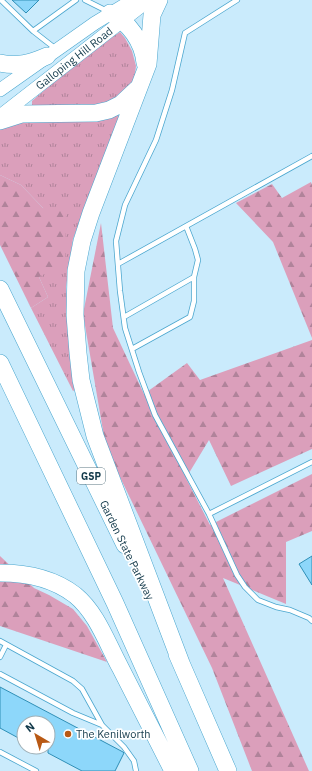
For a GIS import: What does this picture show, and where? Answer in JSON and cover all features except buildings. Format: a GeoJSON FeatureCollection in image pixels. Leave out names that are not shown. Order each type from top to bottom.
{"type":"FeatureCollection","features":[{"type":"Feature","properties":{"kind":"highway"},"geometry":{"type":"LineString","coordinates":[[159,0],[152,15],[150,55],[143,79],[91,213],[82,241],[75,276],[74,315],[81,380],[95,436],[181,663]]}},
{"type":"Feature","properties":{"kind":"highway"},"geometry":{"type":"LineString","coordinates":[[0,121],[22,114],[96,113],[109,110],[121,104],[143,79],[145,62],[142,49],[134,34],[116,17]]}},
{"type":"Feature","properties":{"kind":"highway"},"geometry":{"type":"LineString","coordinates":[[0,62],[21,65],[37,60],[52,52]]}},
{"type":"Feature","properties":{"kind":"highway","name":"Garden State Parkway"},"geometry":{"type":"LineString","coordinates":[[0,289],[181,663],[228,771]]}},
{"type":"Feature","properties":{"kind":"highway","name":"GSP"},"geometry":{"type":"LineString","coordinates":[[0,363],[116,603],[190,771]]}},
{"type":"Feature","properties":{"kind":"highway"},"geometry":{"type":"LineString","coordinates":[[0,573],[27,575],[49,580],[75,596],[86,606],[101,630],[173,771]]}},
{"type":"Feature","properties":{"kind":"main road","name":"Galloping Hill Road"},"geometry":{"type":"LineString","coordinates":[[0,116],[116,17],[133,0]]}},
{"type":"Feature","properties":{"kind":"main road","name":"Galloping Hill Road"},"geometry":{"type":"LineString","coordinates":[[0,90],[52,52],[149,0]]}},
{"type":"Feature","properties":{"kind":"lane"},"geometry":{"type":"LineString","coordinates":[[1,0],[52,52]]}},
{"type":"Feature","properties":{"kind":"lane"},"geometry":{"type":"LineString","coordinates":[[33,32],[76,0]]}},
{"type":"Feature","properties":{"kind":"lane"},"geometry":{"type":"LineString","coordinates":[[85,0],[116,17]]}},
{"type":"Feature","properties":{"kind":"lane"},"geometry":{"type":"LineString","coordinates":[[237,0],[186,33],[172,90],[156,140],[125,205],[116,241],[120,291],[125,328],[155,415],[209,514],[234,569],[245,587],[258,600],[276,607],[290,610],[309,618],[312,621]]}},
{"type":"Feature","properties":{"kind":"lane"},"geometry":{"type":"LineString","coordinates":[[118,264],[312,156]]}},
{"type":"Feature","properties":{"kind":"lane"},"geometry":{"type":"LineString","coordinates":[[132,349],[190,317],[194,300],[194,277],[198,260],[196,249],[186,226]]}},
{"type":"Feature","properties":{"kind":"lane"},"geometry":{"type":"LineString","coordinates":[[124,317],[194,277]]}},
{"type":"Feature","properties":{"kind":"lane"},"geometry":{"type":"LineString","coordinates":[[209,514],[312,462]]}},
{"type":"Feature","properties":{"kind":"lane"},"geometry":{"type":"LineString","coordinates":[[0,641],[73,681],[82,689],[102,725],[124,747],[134,761],[136,771]]}},
{"type":"Feature","properties":{"kind":"lane"},"geometry":{"type":"LineString","coordinates":[[0,657],[6,645]]}},
{"type":"Feature","properties":{"kind":"lane"},"geometry":{"type":"LineString","coordinates":[[0,674],[73,713],[102,725]]}},
{"type":"Feature","properties":{"kind":"lane"},"geometry":{"type":"LineString","coordinates":[[0,752],[36,771]]}},
{"type":"Feature","properties":{"kind":"green space"},"geometry":{"type":"Polygon","coordinates":[[[120,32],[132,51],[136,66],[134,81],[109,106],[32,106],[32,101],[53,82],[120,32]]]}},
{"type":"Feature","properties":{"kind":"green space"},"geometry":{"type":"Polygon","coordinates":[[[117,114],[120,117],[73,239],[66,287],[69,341],[77,389],[73,391],[31,308],[48,297],[39,277],[45,210],[21,185],[0,175],[0,127],[17,120],[117,114]]]}},
{"type":"Feature","properties":{"kind":"green space"},"geometry":{"type":"Polygon","coordinates":[[[0,175],[21,185],[43,208],[66,210],[65,262],[39,277],[48,297],[31,308],[0,245],[0,175]]]}},
{"type":"Feature","properties":{"kind":"green space"},"geometry":{"type":"Polygon","coordinates":[[[311,182],[312,338],[273,242],[236,203],[272,184],[282,198],[311,182]]]}},
{"type":"Feature","properties":{"kind":"green space"},"geometry":{"type":"Polygon","coordinates":[[[101,223],[113,328],[144,394],[187,363],[200,380],[312,340],[312,449],[231,486],[209,440],[186,478],[210,525],[312,474],[312,531],[286,542],[286,604],[223,578],[309,771],[252,771],[212,668],[106,448],[83,314],[101,223]]]}},
{"type":"Feature","properties":{"kind":"green space"},"geometry":{"type":"Polygon","coordinates":[[[0,556],[34,588],[73,609],[87,626],[107,662],[0,626],[0,556]]]}},
{"type":"Feature","properties":{"kind":"place","name":"The Kenilworth"},"geometry":{"type":"Point","coordinates":[68,734]}}]}
